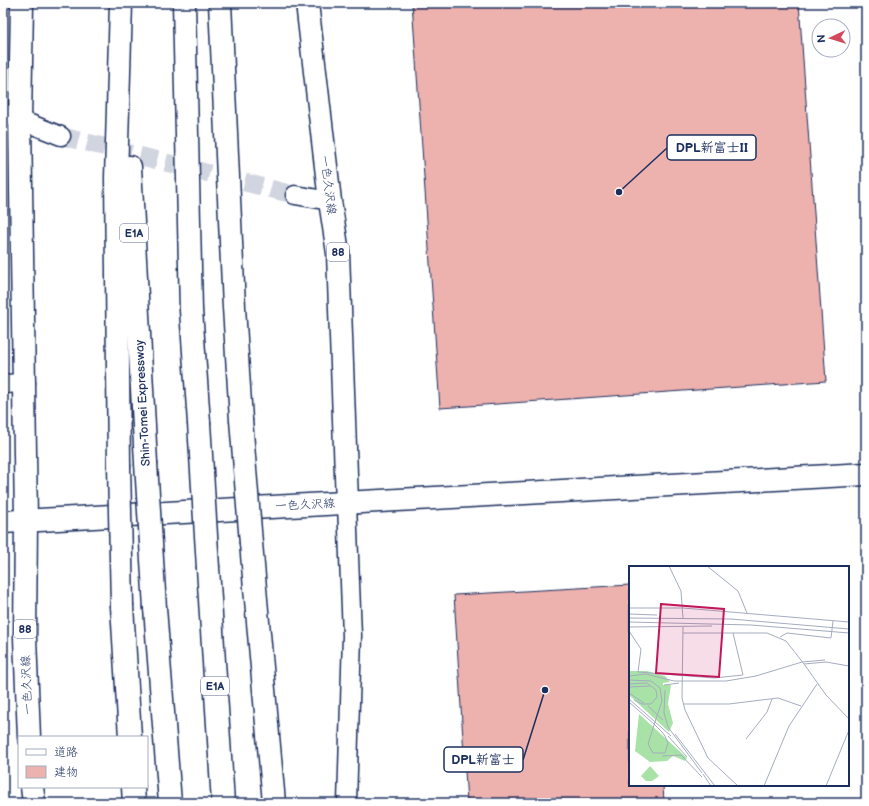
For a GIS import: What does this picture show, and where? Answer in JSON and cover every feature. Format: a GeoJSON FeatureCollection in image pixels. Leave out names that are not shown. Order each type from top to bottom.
{"type":"FeatureCollection","features":[{"type":"Feature","properties":{"kind":"main road"},"geometry":{"type":"LineString","coordinates":[[3,522],[26,520],[26,383],[11,117],[22,3]]}},
{"type":"Feature","properties":{"kind":"main road"},"geometry":{"type":"LineString","coordinates":[[121,3],[116,178],[122,606],[130,736]]}},
{"type":"Feature","properties":{"kind":"main road","name":"Shin-Tomei Expressway"},"geometry":{"type":"LineString","coordinates":[[126,3],[129,141],[146,463],[155,608],[170,803]]}},
{"type":"Feature","properties":{"kind":"main road","name":"E1A"},"geometry":{"type":"LineString","coordinates":[[184,3],[191,310],[222,803]]}},
{"type":"Feature","properties":{"kind":"main road"},"geometry":{"type":"LineString","coordinates":[[220,3],[234,308],[241,420],[274,803]]}},
{"type":"Feature","properties":{"kind":"main road","name":"一色久沢線"},"geometry":{"type":"LineString","coordinates":[[29,736],[25,638],[26,520],[346,503],[338,253],[330,201],[306,3]]}},
{"type":"Feature","properties":{"kind":"main road"},"geometry":{"type":"LineString","coordinates":[[346,503],[866,474]]}},
{"type":"Feature","properties":{"kind":"main road"},"geometry":{"type":"LineString","coordinates":[[32,788],[34,803]]}},
{"type":"Feature","properties":{"kind":"main road"},"geometry":{"type":"LineString","coordinates":[[133,788],[134,803]]}},
{"type":"Feature","properties":{"kind":"street"},"geometry":{"type":"LineString","coordinates":[[11,117],[61,136]]}},
{"type":"Feature","properties":{"kind":"street"},"geometry":{"type":"LineString","coordinates":[[296,195],[330,201]]}},
{"type":"Feature","properties":{"kind":"street"},"geometry":{"type":"LineString","coordinates":[[3,384],[26,383]]}},
{"type":"Feature","properties":{"kind":"street"},"geometry":{"type":"LineString","coordinates":[[346,503],[352,636],[347,803]]}},
{"type":"Feature","properties":{"kind":"building"},"geometry":{"type":"Polygon","coordinates":[[[412,3],[799,3],[826,381],[440,408],[412,3]]]}},
{"type":"Feature","properties":{"kind":"building"},"geometry":{"type":"Polygon","coordinates":[[[629,585],[629,786],[663,786],[664,803],[467,803],[454,595],[629,585]]]}},
{"type":"Feature","properties":{"kind":"tunnel"},"geometry":{"type":"LineString","coordinates":[[61,136],[295,195]]}},
{"type":"Feature","properties":{"kind":"place","name":"DPL新富士II"},"geometry":{"type":"Point","coordinates":[619,192]}},
{"type":"Feature","properties":{"kind":"place","name":"DPL新富士"},"geometry":{"type":"Point","coordinates":[545,690]}}]}
